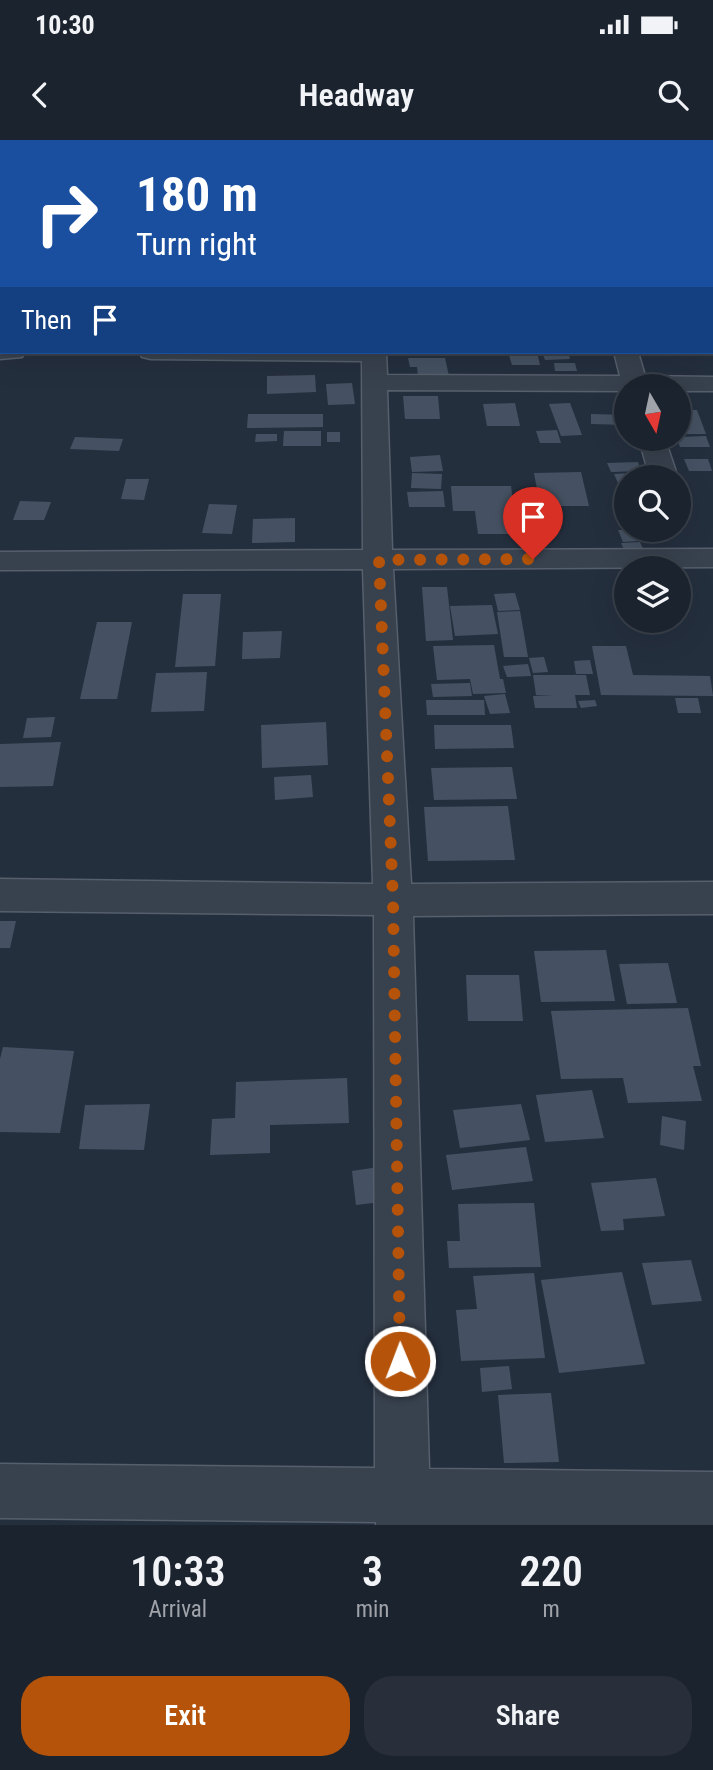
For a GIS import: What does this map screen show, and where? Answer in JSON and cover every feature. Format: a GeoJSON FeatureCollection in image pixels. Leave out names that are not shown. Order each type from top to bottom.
{"type":"FeatureCollection","features":[{"type":"Feature","properties":{"kind":"street"},"geometry":{"type":"LineString","coordinates":[[192,354],[374,363],[614,384]]}},
{"type":"Feature","properties":{"kind":"street"},"geometry":{"type":"LineString","coordinates":[[627,354],[632,374]]}},
{"type":"Feature","properties":{"kind":"street"},"geometry":{"type":"LineString","coordinates":[[374,363],[393,900],[403,1511]]}},
{"type":"Feature","properties":{"kind":"street"},"geometry":{"type":"LineString","coordinates":[[691,385],[713,384]]}},
{"type":"Feature","properties":{"kind":"street"},"geometry":{"type":"LineString","coordinates":[[688,542],[700,558]]}},
{"type":"Feature","properties":{"kind":"street"},"geometry":{"type":"LineString","coordinates":[[0,561],[700,558]]}},
{"type":"Feature","properties":{"kind":"street"},"geometry":{"type":"LineString","coordinates":[[0,895],[393,900],[713,898]]}},
{"type":"Feature","properties":{"kind":"street"},"geometry":{"type":"LineString","coordinates":[[0,1491],[403,1511],[713,1499]]}},
{"type":"Feature","properties":{"kind":"building"},"geometry":{"type":"Polygon","coordinates":[[[441,354],[441,356],[397,355],[441,354]]]}},
{"type":"Feature","properties":{"kind":"building"},"geometry":{"type":"Polygon","coordinates":[[[509,354],[537,354],[540,365],[512,365],[509,354]]]}},
{"type":"Feature","properties":{"kind":"building"},"geometry":{"type":"Polygon","coordinates":[[[543,354],[569,354],[570,359],[545,360],[543,354]]]}},
{"type":"Feature","properties":{"kind":"building"},"geometry":{"type":"Polygon","coordinates":[[[408,358],[445,358],[449,376],[418,377],[417,367],[410,367],[408,358]]]}},
{"type":"Feature","properties":{"kind":"building"},"geometry":{"type":"Polygon","coordinates":[[[554,363],[575,363],[577,371],[555,371],[554,363]]]}},
{"type":"Feature","properties":{"kind":"building"},"geometry":{"type":"Polygon","coordinates":[[[315,375],[316,392],[267,394],[267,376],[315,375]]]}},
{"type":"Feature","properties":{"kind":"building"},"geometry":{"type":"Polygon","coordinates":[[[352,383],[355,404],[328,405],[326,384],[352,383]]]}},
{"type":"Feature","properties":{"kind":"building"},"geometry":{"type":"Polygon","coordinates":[[[403,396],[438,396],[440,419],[405,419],[403,396]]]}},
{"type":"Feature","properties":{"kind":"building"},"geometry":{"type":"Polygon","coordinates":[[[515,403],[520,426],[487,426],[483,404],[515,403]]]}},
{"type":"Feature","properties":{"kind":"building"},"geometry":{"type":"Polygon","coordinates":[[[570,403],[582,435],[561,436],[549,404],[570,403]]]}},
{"type":"Feature","properties":{"kind":"building"},"geometry":{"type":"Polygon","coordinates":[[[691,410],[697,410],[706,434],[691,434],[691,410]]]}},
{"type":"Feature","properties":{"kind":"building"},"geometry":{"type":"Polygon","coordinates":[[[248,414],[323,414],[323,427],[247,428],[248,414]]]}},
{"type":"Feature","properties":{"kind":"building"},"geometry":{"type":"Polygon","coordinates":[[[591,414],[614,415],[614,425],[591,424],[591,414]]]}},
{"type":"Feature","properties":{"kind":"building"},"geometry":{"type":"Polygon","coordinates":[[[557,430],[561,443],[540,443],[536,431],[557,430]]]}},
{"type":"Feature","properties":{"kind":"building"},"geometry":{"type":"Polygon","coordinates":[[[284,431],[321,431],[321,446],[283,446],[284,431]]]}},
{"type":"Feature","properties":{"kind":"building"},"geometry":{"type":"Polygon","coordinates":[[[327,432],[340,432],[340,442],[327,442],[327,432]]]}},
{"type":"Feature","properties":{"kind":"building"},"geometry":{"type":"Polygon","coordinates":[[[256,434],[277,434],[277,441],[255,442],[256,434]]]}},
{"type":"Feature","properties":{"kind":"building"},"geometry":{"type":"Polygon","coordinates":[[[706,436],[710,447],[691,447],[691,437],[706,436]]]}},
{"type":"Feature","properties":{"kind":"building"},"geometry":{"type":"Polygon","coordinates":[[[75,437],[123,439],[119,451],[70,449],[75,437]]]}},
{"type":"Feature","properties":{"kind":"building"},"geometry":{"type":"Polygon","coordinates":[[[440,455],[443,471],[412,472],[410,457],[440,455]]]}},
{"type":"Feature","properties":{"kind":"building"},"geometry":{"type":"Polygon","coordinates":[[[684,459],[708,459],[712,471],[691,471],[691,465],[686,465],[684,459]]]}},
{"type":"Feature","properties":{"kind":"building"},"geometry":{"type":"Polygon","coordinates":[[[638,462],[639,465],[614,465],[614,472],[611,472],[607,463],[638,462]]]}},
{"type":"Feature","properties":{"kind":"building"},"geometry":{"type":"Polygon","coordinates":[[[581,472],[589,506],[540,506],[534,473],[581,472]]]}},
{"type":"Feature","properties":{"kind":"building"},"geometry":{"type":"Polygon","coordinates":[[[412,473],[442,474],[441,489],[411,488],[412,473]]]}},
{"type":"Feature","properties":{"kind":"building"},"geometry":{"type":"Polygon","coordinates":[[[126,479],[149,479],[144,500],[121,499],[126,479]]]}},
{"type":"Feature","properties":{"kind":"building"},"geometry":{"type":"Polygon","coordinates":[[[451,486],[511,486],[517,534],[478,534],[475,511],[453,511],[451,486]]]}},
{"type":"Feature","properties":{"kind":"building"},"geometry":{"type":"Polygon","coordinates":[[[443,491],[445,507],[409,507],[407,492],[443,491]]]}},
{"type":"Feature","properties":{"kind":"building"},"geometry":{"type":"Polygon","coordinates":[[[20,501],[51,502],[44,520],[13,520],[20,501]]]}},
{"type":"Feature","properties":{"kind":"building"},"geometry":{"type":"Polygon","coordinates":[[[209,504],[237,505],[232,534],[202,533],[209,504]]]}},
{"type":"Feature","properties":{"kind":"building"},"geometry":{"type":"Polygon","coordinates":[[[295,518],[295,542],[252,543],[253,519],[295,518]]]}},
{"type":"Feature","properties":{"kind":"building"},"geometry":{"type":"Polygon","coordinates":[[[640,542],[644,551],[625,552],[621,543],[640,542]]]}},
{"type":"Feature","properties":{"kind":"building"},"geometry":{"type":"Polygon","coordinates":[[[422,587],[447,587],[453,640],[426,641],[422,587]]]}},
{"type":"Feature","properties":{"kind":"building"},"geometry":{"type":"Polygon","coordinates":[[[515,593],[520,610],[498,611],[494,594],[515,593]]]}},
{"type":"Feature","properties":{"kind":"building"},"geometry":{"type":"Polygon","coordinates":[[[183,594],[221,594],[215,666],[175,667],[183,594]]]}},
{"type":"Feature","properties":{"kind":"building"},"geometry":{"type":"Polygon","coordinates":[[[492,605],[498,634],[455,636],[450,606],[492,605]]]}},
{"type":"Feature","properties":{"kind":"building"},"geometry":{"type":"Polygon","coordinates":[[[520,611],[528,657],[504,657],[497,612],[520,611]]]}},
{"type":"Feature","properties":{"kind":"building"},"geometry":{"type":"Polygon","coordinates":[[[97,622],[132,622],[117,699],[80,699],[97,622]]]}},
{"type":"Feature","properties":{"kind":"building"},"geometry":{"type":"Polygon","coordinates":[[[282,631],[280,658],[242,659],[243,632],[282,631]]]}},
{"type":"Feature","properties":{"kind":"building"},"geometry":{"type":"Polygon","coordinates":[[[494,645],[500,679],[503,679],[506,693],[473,694],[470,679],[437,680],[433,646],[494,645]]]}},
{"type":"Feature","properties":{"kind":"building"},"geometry":{"type":"Polygon","coordinates":[[[592,646],[626,646],[633,675],[710,676],[713,696],[601,695],[592,646]]]}},
{"type":"Feature","properties":{"kind":"building"},"geometry":{"type":"Polygon","coordinates":[[[544,657],[548,672],[533,673],[529,658],[544,657]]]}},
{"type":"Feature","properties":{"kind":"building"},"geometry":{"type":"Polygon","coordinates":[[[590,660],[593,674],[576,674],[574,661],[590,660]]]}},
{"type":"Feature","properties":{"kind":"building"},"geometry":{"type":"Polygon","coordinates":[[[528,664],[531,676],[507,677],[503,666],[528,664]]]}},
{"type":"Feature","properties":{"kind":"building"},"geometry":{"type":"Polygon","coordinates":[[[207,672],[204,711],[151,712],[156,673],[207,672]]]}},
{"type":"Feature","properties":{"kind":"building"},"geometry":{"type":"Polygon","coordinates":[[[533,675],[586,675],[590,695],[575,695],[577,708],[535,708],[533,696],[553,695],[536,695],[533,675]]]}},
{"type":"Feature","properties":{"kind":"building"},"geometry":{"type":"Polygon","coordinates":[[[470,683],[472,696],[433,697],[431,684],[470,683]]]}},
{"type":"Feature","properties":{"kind":"building"},"geometry":{"type":"Polygon","coordinates":[[[505,694],[510,713],[490,714],[484,696],[505,694]]]}},
{"type":"Feature","properties":{"kind":"building"},"geometry":{"type":"Polygon","coordinates":[[[675,698],[698,698],[701,713],[678,713],[675,698]]]}},
{"type":"Feature","properties":{"kind":"building"},"geometry":{"type":"Polygon","coordinates":[[[426,700],[484,700],[485,715],[427,715],[426,700]]]}},
{"type":"Feature","properties":{"kind":"building"},"geometry":{"type":"Polygon","coordinates":[[[595,700],[597,706],[581,708],[578,701],[595,700]]]}},
{"type":"Feature","properties":{"kind":"building"},"geometry":{"type":"Polygon","coordinates":[[[55,717],[51,737],[23,738],[27,718],[55,717]]]}},
{"type":"Feature","properties":{"kind":"building"},"geometry":{"type":"Polygon","coordinates":[[[326,722],[328,765],[262,768],[261,725],[326,722]]]}},
{"type":"Feature","properties":{"kind":"building"},"geometry":{"type":"Polygon","coordinates":[[[434,725],[511,725],[514,748],[435,749],[434,725]]]}},
{"type":"Feature","properties":{"kind":"building"},"geometry":{"type":"Polygon","coordinates":[[[61,742],[53,786],[0,787],[0,744],[61,742]]]}},
{"type":"Feature","properties":{"kind":"building"},"geometry":{"type":"Polygon","coordinates":[[[512,767],[517,799],[434,800],[431,768],[512,767]]]}},
{"type":"Feature","properties":{"kind":"building"},"geometry":{"type":"Polygon","coordinates":[[[311,775],[313,797],[275,800],[274,777],[311,775]]]}},
{"type":"Feature","properties":{"kind":"building"},"geometry":{"type":"Polygon","coordinates":[[[508,806],[515,860],[428,861],[424,807],[508,806]]]}},
{"type":"Feature","properties":{"kind":"building"},"geometry":{"type":"Polygon","coordinates":[[[0,921],[16,921],[10,948],[0,948],[0,921]]]}},
{"type":"Feature","properties":{"kind":"building"},"geometry":{"type":"Polygon","coordinates":[[[606,950],[615,1001],[541,1002],[534,951],[606,950]]]}},
{"type":"Feature","properties":{"kind":"building"},"geometry":{"type":"Polygon","coordinates":[[[668,963],[677,1003],[627,1004],[619,964],[668,963]]]}},
{"type":"Feature","properties":{"kind":"building"},"geometry":{"type":"Polygon","coordinates":[[[466,975],[519,975],[523,1021],[468,1021],[466,975]]]}},
{"type":"Feature","properties":{"kind":"building"},"geometry":{"type":"Polygon","coordinates":[[[688,1008],[701,1066],[693,1066],[702,1101],[628,1103],[623,1078],[561,1079],[551,1011],[688,1008]]]}},
{"type":"Feature","properties":{"kind":"building"},"geometry":{"type":"Polygon","coordinates":[[[3,1047],[74,1051],[60,1133],[0,1132],[0,1059],[3,1047]]]}},
{"type":"Feature","properties":{"kind":"building"},"geometry":{"type":"Polygon","coordinates":[[[347,1078],[349,1123],[270,1125],[270,1153],[210,1155],[212,1119],[235,1118],[236,1082],[347,1078]]]}},
{"type":"Feature","properties":{"kind":"building"},"geometry":{"type":"Polygon","coordinates":[[[592,1090],[604,1138],[545,1142],[536,1095],[592,1090]]]}},
{"type":"Feature","properties":{"kind":"building"},"geometry":{"type":"Polygon","coordinates":[[[150,1104],[144,1150],[79,1149],[85,1105],[150,1104]]]}},
{"type":"Feature","properties":{"kind":"building"},"geometry":{"type":"Polygon","coordinates":[[[521,1104],[530,1140],[460,1148],[453,1110],[521,1104]]]}},
{"type":"Feature","properties":{"kind":"building"},"geometry":{"type":"Polygon","coordinates":[[[662,1116],[686,1121],[684,1150],[660,1145],[662,1116]]]}},
{"type":"Feature","properties":{"kind":"building"},"geometry":{"type":"Polygon","coordinates":[[[526,1147],[533,1181],[452,1190],[446,1155],[526,1147]]]}},
{"type":"Feature","properties":{"kind":"building"},"geometry":{"type":"Polygon","coordinates":[[[385,1166],[389,1201],[356,1205],[352,1171],[385,1166]]]}},
{"type":"Feature","properties":{"kind":"building"},"geometry":{"type":"Polygon","coordinates":[[[656,1178],[665,1216],[623,1219],[624,1230],[601,1231],[591,1183],[656,1178]]]}},
{"type":"Feature","properties":{"kind":"building"},"geometry":{"type":"Polygon","coordinates":[[[534,1203],[541,1267],[449,1268],[447,1241],[460,1241],[458,1204],[534,1203]]]}},
{"type":"Feature","properties":{"kind":"building"},"geometry":{"type":"Polygon","coordinates":[[[691,1260],[702,1301],[652,1305],[642,1263],[691,1260]]]}},
{"type":"Feature","properties":{"kind":"building"},"geometry":{"type":"Polygon","coordinates":[[[622,1272],[645,1364],[559,1373],[541,1280],[622,1272]]]}},
{"type":"Feature","properties":{"kind":"building"},"geometry":{"type":"Polygon","coordinates":[[[534,1273],[545,1358],[461,1361],[456,1310],[477,1309],[473,1276],[534,1273]]]}},
{"type":"Feature","properties":{"kind":"building"},"geometry":{"type":"Polygon","coordinates":[[[509,1366],[512,1389],[482,1392],[480,1368],[509,1366]]]}},
{"type":"Feature","properties":{"kind":"building"},"geometry":{"type":"Polygon","coordinates":[[[551,1393],[559,1462],[504,1463],[498,1395],[551,1393]]]}},
{"type":"Feature","properties":{"kind":"route"},"geometry":{"type":"LineString","coordinates":[[400,1361],[393,900],[379,560],[533,559]]}}]}
